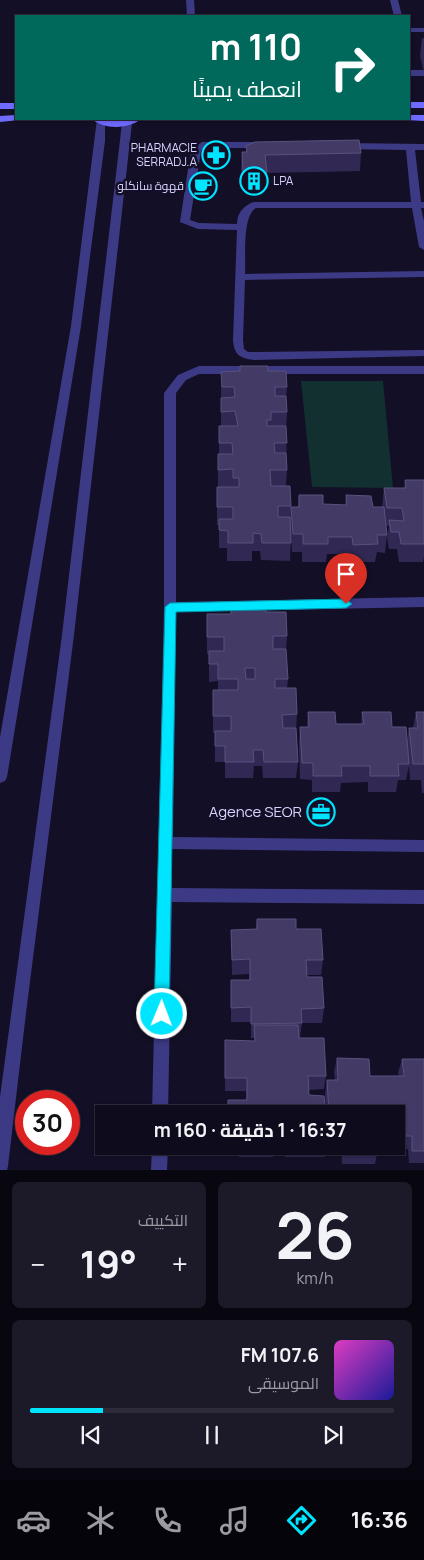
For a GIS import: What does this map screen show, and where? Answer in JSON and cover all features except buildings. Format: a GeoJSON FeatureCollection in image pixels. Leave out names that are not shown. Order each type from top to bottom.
{"type":"FeatureCollection","features":[{"type":"Feature","properties":{"kind":"main road"},"geometry":{"type":"LineString","coordinates":[[410,105],[424,105]]}},
{"type":"Feature","properties":{"kind":"main road"},"geometry":{"type":"LineString","coordinates":[[0,106],[15,106]]}},
{"type":"Feature","properties":{"kind":"main road"},"geometry":{"type":"LineString","coordinates":[[0,118],[15,118]]}},
{"type":"Feature","properties":{"kind":"main road"},"geometry":{"type":"LineString","coordinates":[[410,118],[424,118]]}},
{"type":"Feature","properties":{"kind":"main road"},"geometry":{"type":"LineString","coordinates":[[99,120],[110,124],[134,120]]}},
{"type":"Feature","properties":{"kind":"street"},"geometry":{"type":"LineString","coordinates":[[190,0],[191,15]]}},
{"type":"Feature","properties":{"kind":"street"},"geometry":{"type":"LineString","coordinates":[[394,0],[398,15]]}},
{"type":"Feature","properties":{"kind":"street"},"geometry":{"type":"LineString","coordinates":[[410,30],[424,30]]}},
{"type":"Feature","properties":{"kind":"street"},"geometry":{"type":"LineString","coordinates":[[410,71],[424,73]]}},
{"type":"Feature","properties":{"kind":"street"},"geometry":{"type":"LineString","coordinates":[[0,778],[76,326],[100,141],[99,120]]}},
{"type":"Feature","properties":{"kind":"street"},"geometry":{"type":"LineString","coordinates":[[0,1166],[19,1004],[134,120]]}},
{"type":"Feature","properties":{"kind":"street"},"geometry":{"type":"LineString","coordinates":[[242,227],[198,226],[185,222],[197,150],[202,145],[271,146]]}},
{"type":"Feature","properties":{"kind":"street"},"geometry":{"type":"LineString","coordinates":[[330,146],[424,147]]}},
{"type":"Feature","properties":{"kind":"street"},"geometry":{"type":"LineString","coordinates":[[410,147],[420,205],[424,247]]}},
{"type":"Feature","properties":{"kind":"street"},"geometry":{"type":"LineString","coordinates":[[420,205],[254,205],[247,209],[244,214],[242,227],[238,340],[239,350],[245,355],[254,356],[424,353]]}},
{"type":"Feature","properties":{"kind":"street"},"geometry":{"type":"LineString","coordinates":[[241,277],[424,274]]}},
{"type":"Feature","properties":{"kind":"street"},"geometry":{"type":"LineString","coordinates":[[160,1105],[170,607],[170,393],[177,381],[185,374],[199,370],[424,370]]}},
{"type":"Feature","properties":{"kind":"street"},"geometry":{"type":"LineString","coordinates":[[170,607],[424,602]]}},
{"type":"Feature","properties":{"kind":"street"},"geometry":{"type":"LineString","coordinates":[[166,843],[424,846]]}},
{"type":"Feature","properties":{"kind":"street"},"geometry":{"type":"LineString","coordinates":[[164,895],[424,897]]}},
{"type":"Feature","properties":{"kind":"street"},"geometry":{"type":"LineString","coordinates":[[159,1170],[160,1155]]}},
{"type":"Feature","properties":{"kind":"green space"},"geometry":{"type":"Polygon","coordinates":[[[301,381],[383,381],[393,488],[312,487],[301,381]]]}},
{"type":"Feature","properties":{"kind":"place","name":"PHARMACIE SERRADJ.A"},"geometry":{"type":"Point","coordinates":[216,155]}},
{"type":"Feature","properties":{"kind":"place","name":"LPA"},"geometry":{"type":"Point","coordinates":[254,181]}},
{"type":"Feature","properties":{"kind":"place","name":"قهوة سانكلو"},"geometry":{"type":"Point","coordinates":[203,186]}},
{"type":"Feature","properties":{"kind":"place","name":"Agence SEOR"},"geometry":{"type":"Point","coordinates":[321,812]}},
{"type":"Feature","properties":{"kind":"route"},"geometry":{"type":"LineString","coordinates":[[162,1014],[170,607],[346,604]]}}]}
